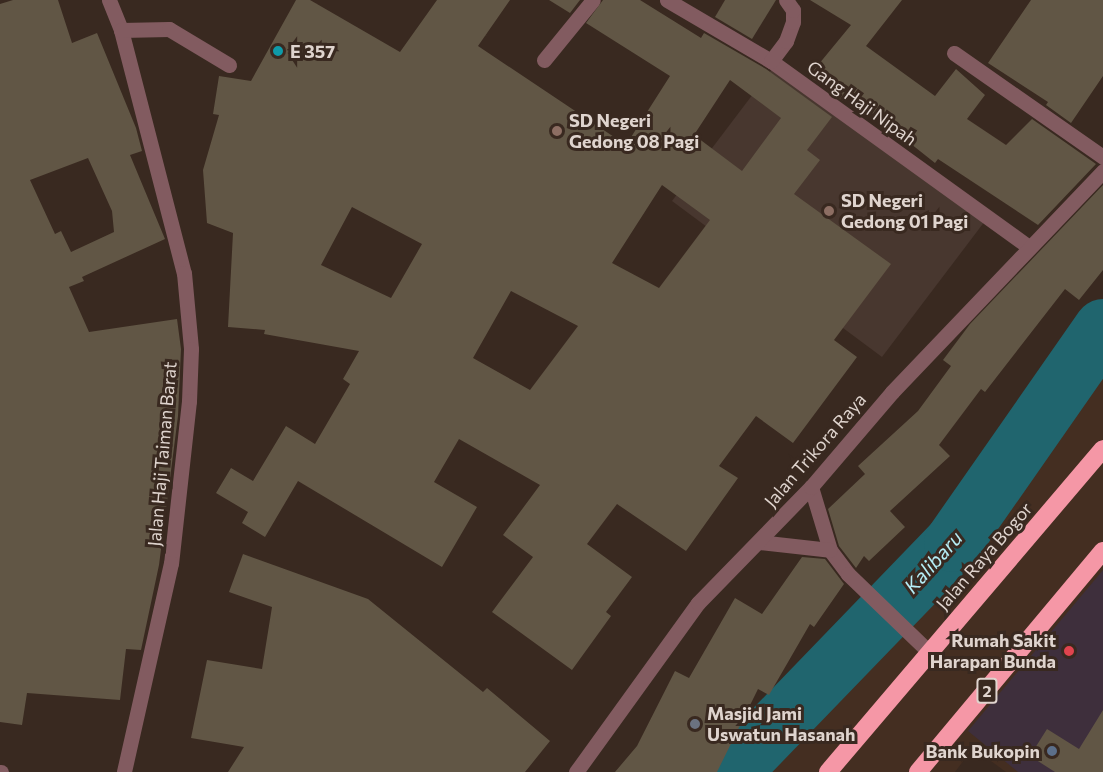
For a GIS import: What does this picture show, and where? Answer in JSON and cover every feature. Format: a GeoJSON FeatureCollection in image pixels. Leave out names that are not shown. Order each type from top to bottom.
{"type":"FeatureCollection","features":[{"type":"Feature","properties":{"kind":"highway","name":"Jalan Raya Bogor"},"geometry":{"type":"LineString","coordinates":[[828,772],[1103,449]]}},
{"type":"Feature","properties":{"kind":"highway","name":"2"},"geometry":{"type":"LineString","coordinates":[[918,772],[1103,551]]}},
{"type":"Feature","properties":{"kind":"street","name":"Jalan Haji Taiman Barat"},"geometry":{"type":"LineString","coordinates":[[109,0],[121,30],[184,273],[191,349],[189,401],[171,563],[124,772]]}},
{"type":"Feature","properties":{"kind":"street"},"geometry":{"type":"LineString","coordinates":[[544,60],[593,0]]}},
{"type":"Feature","properties":{"kind":"street","name":"Gang Haji Nipah"},"geometry":{"type":"LineString","coordinates":[[667,0],[771,61],[1029,247]]}},
{"type":"Feature","properties":{"kind":"street"},"geometry":{"type":"LineString","coordinates":[[771,61],[786,41],[793,22],[793,10],[786,0]]}},
{"type":"Feature","properties":{"kind":"street"},"geometry":{"type":"LineString","coordinates":[[121,30],[169,28],[229,65]]}},
{"type":"Feature","properties":{"kind":"street"},"geometry":{"type":"LineString","coordinates":[[954,53],[1103,157]]}},
{"type":"Feature","properties":{"kind":"street","name":"Jalan Trikora Raya"},"geometry":{"type":"LineString","coordinates":[[576,772],[698,603],[811,487],[892,392],[1103,171]]}},
{"type":"Feature","properties":{"kind":"street"},"geometry":{"type":"LineString","coordinates":[[811,487],[830,550],[848,574],[929,652]]}},
{"type":"Feature","properties":{"kind":"street"},"geometry":{"type":"LineString","coordinates":[[759,542],[830,550]]}},
{"type":"Feature","properties":{"kind":"shaded area","name":"SD Negeri Gedong 01 Pagi"},"geometry":{"type":"Polygon","coordinates":[[[775,65],[985,221],[882,357],[672,201],[775,65]]]}},
{"type":"Feature","properties":{"kind":"shaded area"},"geometry":{"type":"Polygon","coordinates":[[[1103,339],[1103,772],[1006,772],[973,748],[955,772],[769,772],[924,614],[1103,339]]]}},
{"type":"Feature","properties":{"kind":"shaded area","name":"Rumah Sakit Harapan Bunda"},"geometry":{"type":"Polygon","coordinates":[[[1103,570],[1103,772],[1018,772],[968,731],[1103,570]]]}},
{"type":"Feature","properties":{"kind":"building"},"geometry":{"type":"Polygon","coordinates":[[[13,0],[58,0],[72,43],[97,33],[136,128],[142,151],[130,155],[165,239],[82,277],[84,281],[69,287],[89,332],[177,319],[181,349],[178,416],[159,565],[141,650],[126,649],[120,700],[27,693],[22,725],[0,722],[0,4],[13,0]],[[88,158],[30,180],[55,234],[61,231],[71,252],[114,232],[112,211],[88,158]]]}},
{"type":"Feature","properties":{"kind":"building"},"geometry":{"type":"Polygon","coordinates":[[[296,0],[310,0],[400,52],[437,0],[510,0],[478,46],[626,145],[670,76],[586,23],[603,0],[640,0],[701,38],[704,33],[766,69],[832,117],[807,150],[820,160],[794,194],[891,264],[834,340],[857,357],[793,443],[756,416],[719,466],[738,478],[686,551],[617,504],[587,544],[632,577],[606,612],[611,616],[572,670],[492,612],[533,557],[503,535],[540,485],[459,439],[434,482],[477,507],[442,567],[298,481],[265,537],[242,523],[248,512],[216,493],[231,468],[253,481],[286,426],[315,444],[350,384],[343,379],[359,351],[264,334],[265,330],[228,327],[233,233],[207,223],[203,170],[219,115],[213,114],[219,76],[251,81],[296,0]],[[730,80],[694,135],[742,171],[781,118],[730,80]],[[662,185],[612,263],[659,288],[710,220],[662,185]],[[352,207],[321,265],[391,298],[422,244],[352,207]],[[511,291],[473,358],[530,390],[578,326],[511,291]]]}},
{"type":"Feature","properties":{"kind":"building"},"geometry":{"type":"Polygon","coordinates":[[[549,0],[580,0],[570,13],[549,0]]]}},
{"type":"Feature","properties":{"kind":"building"},"geometry":{"type":"Polygon","coordinates":[[[725,0],[776,0],[752,39],[715,17],[725,0]]]}},
{"type":"Feature","properties":{"kind":"building"},"geometry":{"type":"Polygon","coordinates":[[[810,0],[902,0],[866,46],[935,96],[956,69],[985,95],[967,119],[1006,145],[1032,119],[1096,164],[1038,225],[938,159],[935,163],[848,94],[843,101],[809,76],[851,25],[810,0]]]}},
{"type":"Feature","properties":{"kind":"building"},"geometry":{"type":"Polygon","coordinates":[[[1031,0],[1103,0],[1103,76],[1071,123],[1046,105],[1048,102],[988,63],[1031,0]]]}},
{"type":"Feature","properties":{"kind":"building"},"geometry":{"type":"Polygon","coordinates":[[[1103,185],[1103,270],[1079,300],[1065,289],[985,392],[981,389],[939,445],[950,456],[890,511],[905,527],[869,561],[864,556],[856,568],[839,546],[828,509],[865,474],[858,466],[918,411],[951,366],[943,360],[970,324],[1103,185]]]}},
{"type":"Feature","properties":{"kind":"building"},"geometry":{"type":"Polygon","coordinates":[[[243,554],[368,599],[483,692],[487,688],[550,741],[525,772],[228,772],[244,747],[191,738],[207,660],[262,669],[272,607],[229,592],[243,554]]]}},
{"type":"Feature","properties":{"kind":"building"},"geometry":{"type":"Polygon","coordinates":[[[802,557],[825,559],[844,584],[814,627],[810,624],[769,695],[758,689],[717,772],[615,772],[637,746],[675,671],[689,678],[735,598],[762,614],[802,557]]]}},
{"type":"Feature","properties":{"kind":"building"},"geometry":{"type":"Polygon","coordinates":[[[1103,710],[1103,772],[1055,772],[1030,756],[1047,729],[1079,749],[1103,710]]]}},
{"type":"Feature","properties":{"kind":"waterway","name":"Kalibaru"},"geometry":{"type":"LineString","coordinates":[[732,772],[953,543],[1103,328]]}},
{"type":"Feature","properties":{"kind":"place","name":"E 357"},"geometry":{"type":"Point","coordinates":[278,51]}},
{"type":"Feature","properties":{"kind":"place","name":"SD Negeri Gedong 08 Pagi"},"geometry":{"type":"Point","coordinates":[557,131]}},
{"type":"Feature","properties":{"kind":"place","name":"SD Negeri Gedong 01 Pagi"},"geometry":{"type":"Point","coordinates":[829,211]}},
{"type":"Feature","properties":{"kind":"place","name":"Rumah Sakit Harapan Bunda"},"geometry":{"type":"Point","coordinates":[1069,651]}},
{"type":"Feature","properties":{"kind":"place","name":"Masjid Jami Uswatun Hasanah"},"geometry":{"type":"Point","coordinates":[695,724]}},
{"type":"Feature","properties":{"kind":"place","name":"Bank Bukopin"},"geometry":{"type":"Point","coordinates":[1052,751]}}]}
